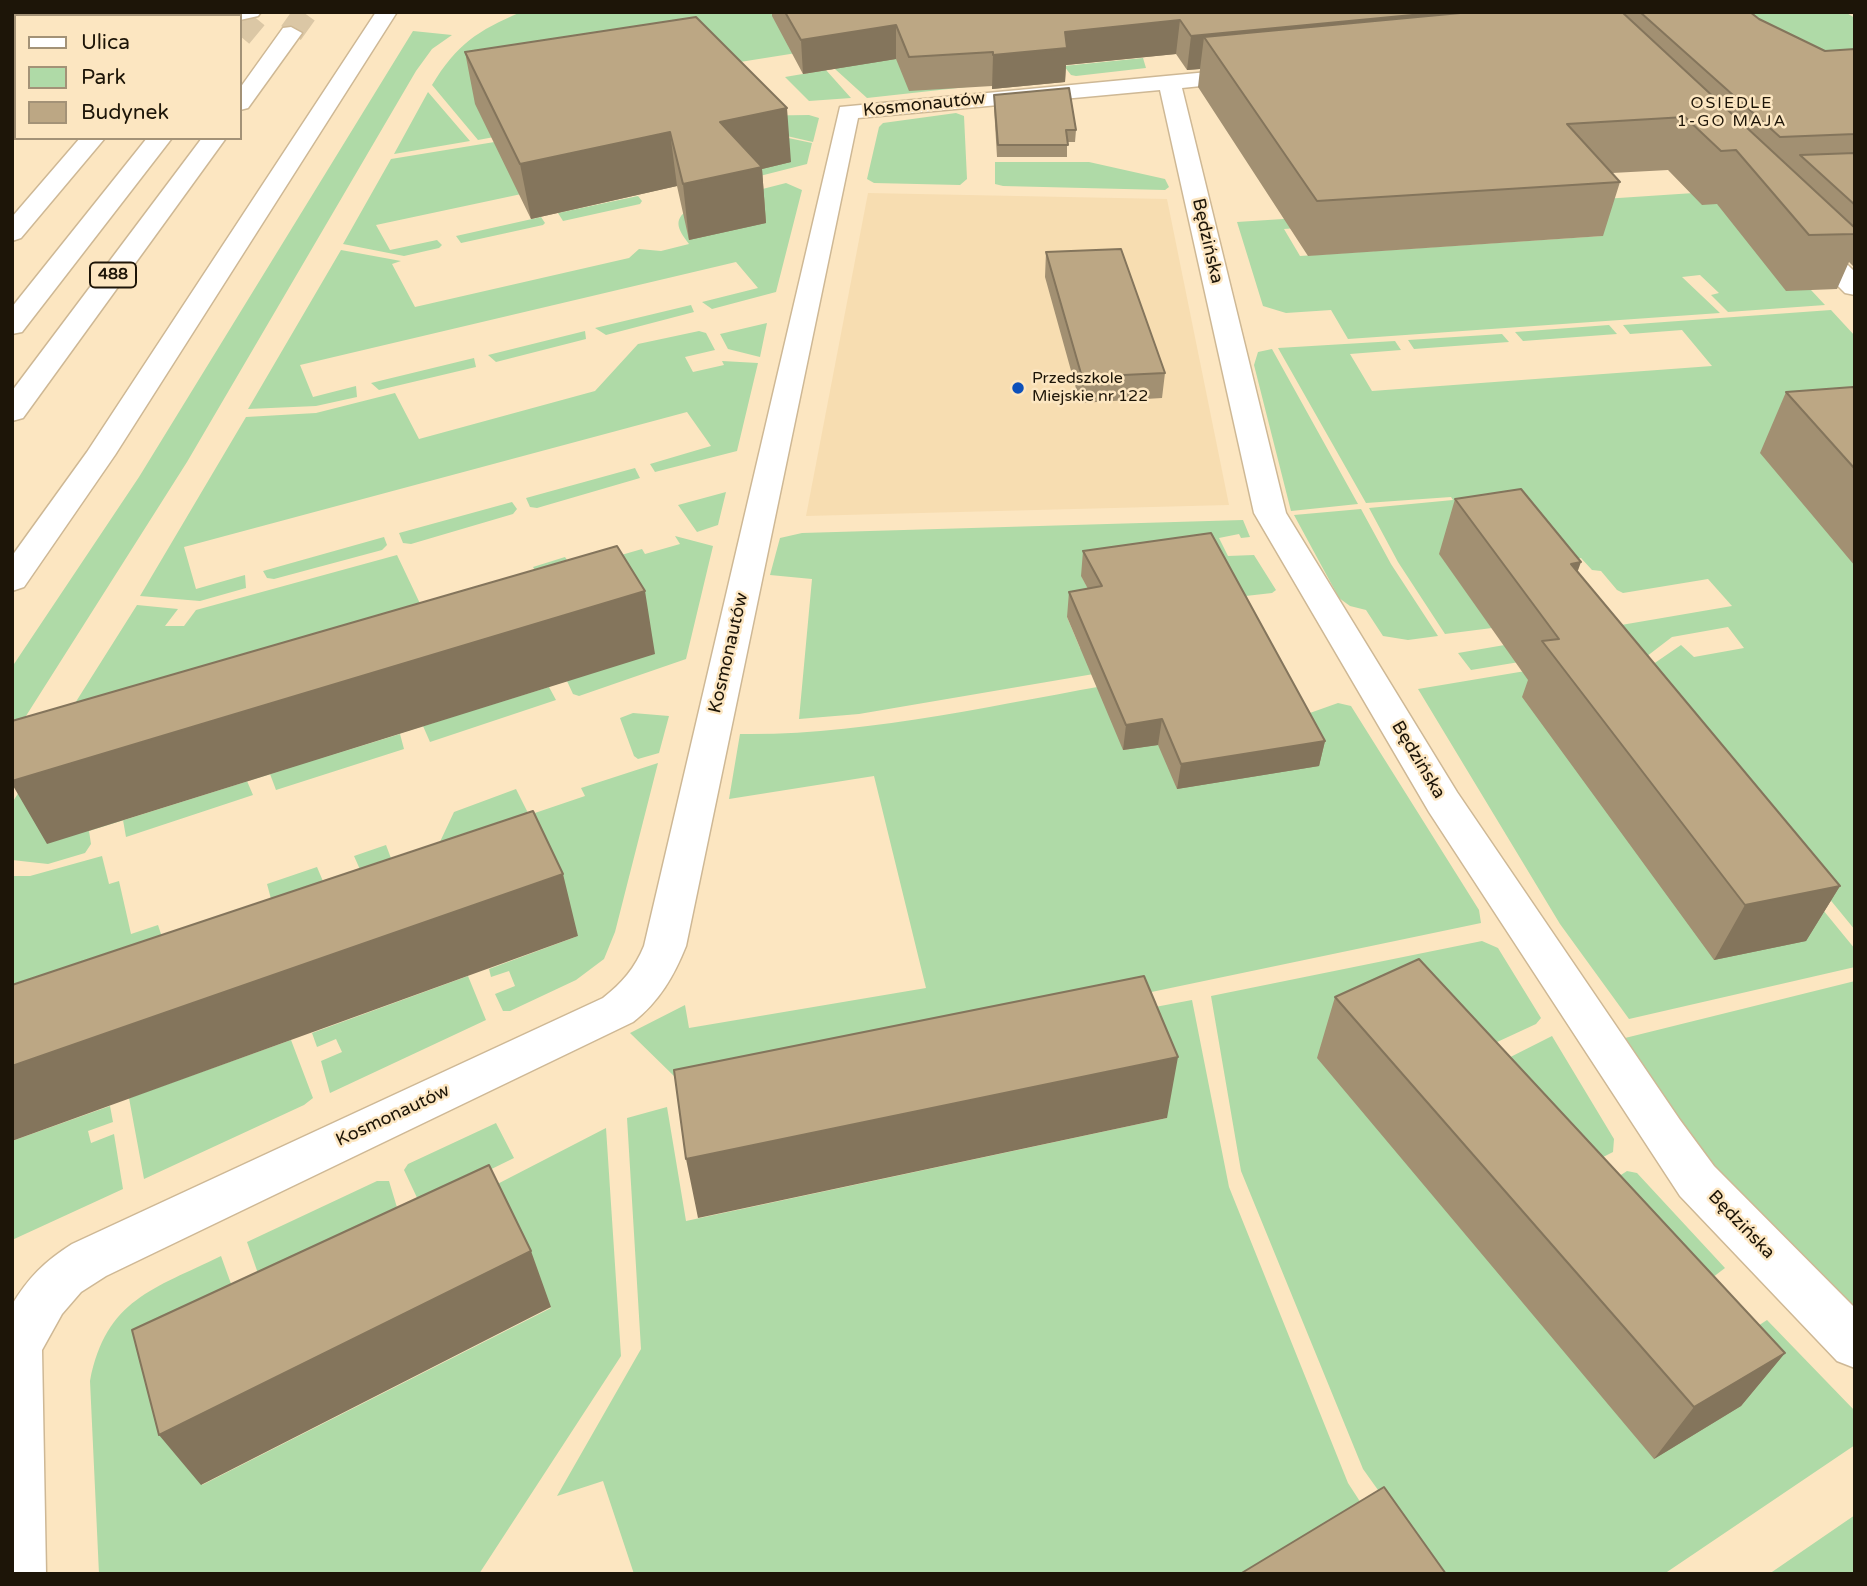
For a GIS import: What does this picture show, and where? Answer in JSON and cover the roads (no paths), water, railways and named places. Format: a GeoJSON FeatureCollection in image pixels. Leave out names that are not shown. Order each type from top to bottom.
{"type":"FeatureCollection","features":[{"type":"Feature","properties":{"kind":"street"},"geometry":{"type":"LineString","coordinates":[[12,580],[100,456],[387,12]]}},
{"type":"Feature","properties":{"kind":"street"},"geometry":{"type":"LineString","coordinates":[[242,100],[291,33]]}},
{"type":"Feature","properties":{"kind":"street","name":"Kosmonautów"},"geometry":{"type":"LineString","coordinates":[[18,1574],[16,1346],[44,1297],[64,1276],[89,1259],[618,1010],[637,996],[654,976],[665,946],[848,113],[1281,72]]}},
{"type":"Feature","properties":{"kind":"street","name":"Będzińska"},"geometry":{"type":"LineString","coordinates":[[1169,81],[1270,513],[1443,802],[1670,1144],[1697,1181],[1855,1344]]}},
{"type":"Feature","properties":{"kind":"street"},"geometry":{"type":"LineString","coordinates":[[12,233],[91,140]]}},
{"type":"Feature","properties":{"kind":"street","name":"488"},"geometry":{"type":"LineString","coordinates":[[12,327],[158,140]]}},
{"type":"Feature","properties":{"kind":"street","name":"488"},"geometry":{"type":"LineString","coordinates":[[12,412],[213,140]]}},
{"type":"Feature","properties":{"kind":"street"},"geometry":{"type":"LineString","coordinates":[[1786,220],[1855,287]]}},
{"type":"Feature","properties":{"kind":"tunnel"},"geometry":{"type":"LineString","coordinates":[[242,34],[260,12]]}},
{"type":"Feature","properties":{"kind":"tunnel"},"geometry":{"type":"LineString","coordinates":[[291,33],[306,12]]}},
{"type":"Feature","properties":{"kind":"tram line"},"geometry":{"type":"LineString","coordinates":[[35,14],[51,12]]}},
{"type":"Feature","properties":{"kind":"place","name":"Przedszkole Miejskie nr 122"},"geometry":{"type":"Point","coordinates":[1018,388]}},
{"type":"Feature","properties":{"kind":"district","name":"OSIEDLE 1-GO MAJA"},"geometry":{"type":"Point","coordinates":[1732,113]}}]}
